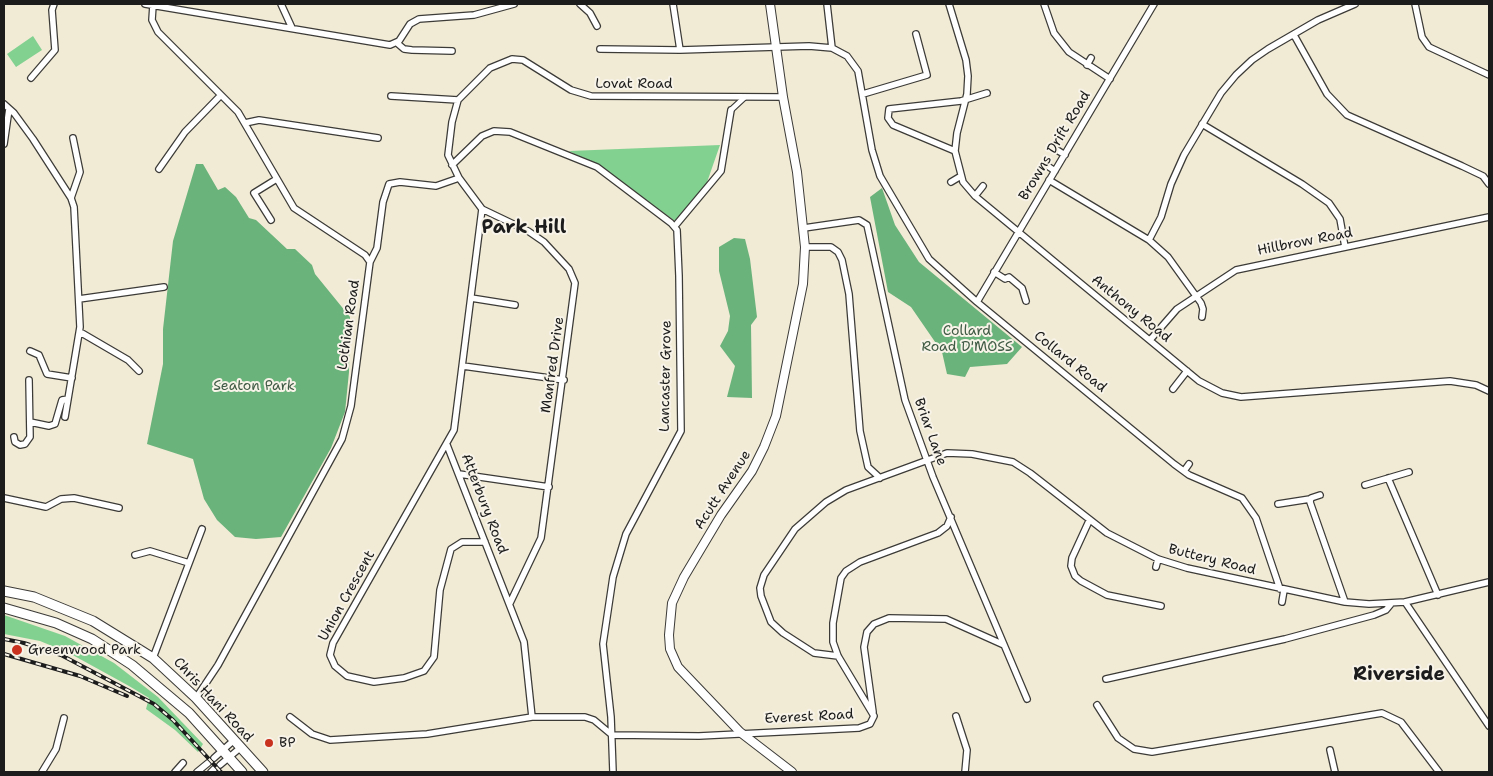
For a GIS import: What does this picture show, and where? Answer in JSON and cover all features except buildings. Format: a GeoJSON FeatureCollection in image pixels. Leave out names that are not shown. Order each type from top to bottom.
{"type":"FeatureCollection","features":[{"type":"Feature","properties":{"kind":"main road","name":"Chris Hani Road"},"geometry":{"type":"LineString","coordinates":[[4,591],[34,598],[92,621],[153,658],[196,698],[263,772]]}},
{"type":"Feature","properties":{"kind":"main road","name":"Chris Hani Road"},"geometry":{"type":"LineString","coordinates":[[4,608],[56,623],[92,639],[116,653],[149,677],[189,713],[242,772]]}},
{"type":"Feature","properties":{"kind":"street"},"geometry":{"type":"LineString","coordinates":[[31,78],[55,50],[52,10],[54,4]]}},
{"type":"Feature","properties":{"kind":"street"},"geometry":{"type":"LineString","coordinates":[[145,4],[164,5],[378,44],[397,43],[401,47],[412,50],[452,51]]}},
{"type":"Feature","properties":{"kind":"street"},"geometry":{"type":"LineString","coordinates":[[281,4],[292,28]]}},
{"type":"Feature","properties":{"kind":"street"},"geometry":{"type":"LineString","coordinates":[[397,43],[410,24],[419,19],[474,15],[514,4]]}},
{"type":"Feature","properties":{"kind":"street"},"geometry":{"type":"LineString","coordinates":[[580,4],[590,13],[597,26]]}},
{"type":"Feature","properties":{"kind":"street"},"geometry":{"type":"LineString","coordinates":[[673,4],[680,50]]}},
{"type":"Feature","properties":{"kind":"street","name":"Acutt Avenue"},"geometry":{"type":"LineString","coordinates":[[770,4],[804,228],[803,284],[776,416],[764,447],[752,471],[720,515],[684,577],[672,603],[669,615],[670,649],[678,667],[740,732],[792,772]]}},
{"type":"Feature","properties":{"kind":"street"},"geometry":{"type":"LineString","coordinates":[[600,48],[680,50],[832,48],[827,4]]}},
{"type":"Feature","properties":{"kind":"street","name":"Anthony Road"},"geometry":{"type":"LineString","coordinates":[[949,4],[968,67],[969,85],[954,151],[961,176],[975,196],[1187,371],[1209,387],[1222,393],[1241,397],[1450,381],[1476,385],[1489,391]]}},
{"type":"Feature","properties":{"kind":"street"},"geometry":{"type":"LineString","coordinates":[[1044,4],[1050,23],[1060,42],[1074,57],[1110,79]]}},
{"type":"Feature","properties":{"kind":"street","name":"Browns Drift Road"},"geometry":{"type":"LineString","coordinates":[[977,302],[1154,4]]}},
{"type":"Feature","properties":{"kind":"street"},"geometry":{"type":"LineString","coordinates":[[1148,240],[1161,217],[1174,177],[1202,124],[1221,93],[1240,71],[1252,60],[1294,35],[1336,11],[1355,4]]}},
{"type":"Feature","properties":{"kind":"street"},"geometry":{"type":"LineString","coordinates":[[1415,4],[1422,38],[1429,47],[1489,75]]}},
{"type":"Feature","properties":{"kind":"street","name":"Lothian Road"},"geometry":{"type":"LineString","coordinates":[[154,5],[152,20],[158,32],[221,95],[245,122],[275,180],[294,208],[365,255],[370,262],[351,406],[342,439],[218,665],[196,698]]}},
{"type":"Feature","properties":{"kind":"street"},"geometry":{"type":"LineString","coordinates":[[863,94],[927,75],[916,34]]}},
{"type":"Feature","properties":{"kind":"street"},"geometry":{"type":"LineString","coordinates":[[1294,35],[1327,94],[1347,115],[1472,170],[1483,176],[1489,184]]}},
{"type":"Feature","properties":{"kind":"street","name":"Collard Road"},"geometry":{"type":"LineString","coordinates":[[832,48],[847,56],[855,64],[863,94],[872,150],[885,183],[930,259],[977,302],[1184,472],[1235,493],[1247,503],[1256,518],[1282,589]]}},
{"type":"Feature","properties":{"kind":"street"},"geometry":{"type":"LineString","coordinates":[[1087,65],[1091,58]]}},
{"type":"Feature","properties":{"kind":"street","name":"Lovat Road"},"geometry":{"type":"LineString","coordinates":[[458,100],[490,68],[512,59],[523,60],[571,90],[591,96],[783,97]]}},
{"type":"Feature","properties":{"kind":"street"},"geometry":{"type":"LineString","coordinates":[[954,151],[893,125],[889,122],[888,111],[891,108],[966,100],[988,93]]}},
{"type":"Feature","properties":{"kind":"street"},"geometry":{"type":"LineString","coordinates":[[159,169],[185,132],[221,95]]}},
{"type":"Feature","properties":{"kind":"street"},"geometry":{"type":"LineString","coordinates":[[390,96],[458,100],[452,122],[448,155],[452,165],[482,136],[494,131],[510,132],[597,167],[675,226],[721,171],[731,110],[745,97]]}},
{"type":"Feature","properties":{"kind":"street"},"geometry":{"type":"LineString","coordinates":[[4,104],[33,139],[71,198],[76,227],[80,332],[65,417]]}},
{"type":"Feature","properties":{"kind":"street"},"geometry":{"type":"LineString","coordinates":[[4,144],[10,109]]}},
{"type":"Feature","properties":{"kind":"street"},"geometry":{"type":"LineString","coordinates":[[245,122],[259,120],[378,138]]}},
{"type":"Feature","properties":{"kind":"street"},"geometry":{"type":"LineString","coordinates":[[1202,124],[1329,203],[1340,219],[1345,247]]}},
{"type":"Feature","properties":{"kind":"street"},"geometry":{"type":"LineString","coordinates":[[71,198],[80,172],[73,138]]}},
{"type":"Feature","properties":{"kind":"street"},"geometry":{"type":"LineString","coordinates":[[1057,150],[1065,155]]}},
{"type":"Feature","properties":{"kind":"street","name":"Manfred Drive"},"geometry":{"type":"LineString","coordinates":[[452,165],[459,178],[482,209],[538,238],[563,263],[574,277],[576,292],[550,487],[539,546],[510,603]]}},
{"type":"Feature","properties":{"kind":"street"},"geometry":{"type":"LineString","coordinates":[[1046,165],[1055,171]]}},
{"type":"Feature","properties":{"kind":"street"},"geometry":{"type":"LineString","coordinates":[[951,182],[961,176]]}},
{"type":"Feature","properties":{"kind":"street"},"geometry":{"type":"LineString","coordinates":[[370,262],[377,248],[383,202],[389,184],[400,182],[436,186],[459,178]]}},
{"type":"Feature","properties":{"kind":"street"},"geometry":{"type":"LineString","coordinates":[[271,220],[254,193],[275,180]]}},
{"type":"Feature","properties":{"kind":"street"},"geometry":{"type":"LineString","coordinates":[[1049,180],[1148,240],[1168,257],[1203,307],[1202,317]]}},
{"type":"Feature","properties":{"kind":"street"},"geometry":{"type":"LineString","coordinates":[[975,196],[983,186]]}},
{"type":"Feature","properties":{"kind":"street","name":"Atterbury Road"},"geometry":{"type":"LineString","coordinates":[[482,209],[456,424],[447,445],[510,603],[526,652],[532,717]]}},
{"type":"Feature","properties":{"kind":"street","name":"Hillbrow Road"},"geometry":{"type":"LineString","coordinates":[[1150,340],[1177,309],[1227,274],[1243,268],[1489,217]]}},
{"type":"Feature","properties":{"kind":"street","name":"Briar Lane"},"geometry":{"type":"LineString","coordinates":[[804,228],[859,220],[868,225],[901,384],[927,460],[1027,699]]}},
{"type":"Feature","properties":{"kind":"street","name":"Lancaster Grove"},"geometry":{"type":"LineString","coordinates":[[613,772],[612,735],[603,644],[613,577],[626,534],[681,431],[680,276],[678,234],[675,226]]}},
{"type":"Feature","properties":{"kind":"street"},"geometry":{"type":"LineString","coordinates":[[805,247],[831,247],[838,252],[842,260],[849,294],[860,431],[868,467],[880,478]]}},
{"type":"Feature","properties":{"kind":"street"},"geometry":{"type":"LineString","coordinates":[[994,272],[1005,279],[1009,277],[1022,288],[1026,301]]}},
{"type":"Feature","properties":{"kind":"street"},"geometry":{"type":"LineString","coordinates":[[79,299],[164,287]]}},
{"type":"Feature","properties":{"kind":"street"},"geometry":{"type":"LineString","coordinates":[[471,298],[516,305]]}},
{"type":"Feature","properties":{"kind":"street"},"geometry":{"type":"LineString","coordinates":[[80,332],[128,360],[139,372]]}},
{"type":"Feature","properties":{"kind":"street"},"geometry":{"type":"LineString","coordinates":[[30,351],[39,355],[47,374],[72,378]]}},
{"type":"Feature","properties":{"kind":"street"},"geometry":{"type":"LineString","coordinates":[[463,366],[564,380]]}},
{"type":"Feature","properties":{"kind":"street"},"geometry":{"type":"LineString","coordinates":[[1173,389],[1187,371]]}},
{"type":"Feature","properties":{"kind":"street"},"geometry":{"type":"LineString","coordinates":[[14,437],[18,445],[27,442],[30,438],[28,380]]}},
{"type":"Feature","properties":{"kind":"street"},"geometry":{"type":"LineString","coordinates":[[30,422],[49,426],[55,424],[62,400],[68,399]]}},
{"type":"Feature","properties":{"kind":"street","name":"Union Crescent"},"geometry":{"type":"LineString","coordinates":[[447,445],[333,643],[330,654],[335,666],[347,676],[374,682],[404,678],[424,670],[434,657],[440,590],[451,549],[462,542],[485,542]]}},
{"type":"Feature","properties":{"kind":"street","name":"Buttery Road"},"geometry":{"type":"LineString","coordinates":[[838,656],[814,653],[776,627],[768,618],[762,603],[761,581],[786,540],[818,508],[846,490],[947,453],[959,452],[1012,462],[1030,472],[1089,521],[1107,533],[1158,559],[1187,568],[1345,602],[1391,604],[1438,595],[1489,582]]}},
{"type":"Feature","properties":{"kind":"street"},"geometry":{"type":"LineString","coordinates":[[1184,472],[1189,464]]}},
{"type":"Feature","properties":{"kind":"street"},"geometry":{"type":"LineString","coordinates":[[1365,485],[1409,472]]}},
{"type":"Feature","properties":{"kind":"street"},"geometry":{"type":"LineString","coordinates":[[459,474],[550,487]]}},
{"type":"Feature","properties":{"kind":"street"},"geometry":{"type":"LineString","coordinates":[[1388,478],[1438,595]]}},
{"type":"Feature","properties":{"kind":"street"},"geometry":{"type":"LineString","coordinates":[[1278,504],[1310,499],[1320,495]]}},
{"type":"Feature","properties":{"kind":"street"},"geometry":{"type":"LineString","coordinates":[[4,498],[48,506],[61,498],[74,498],[119,508]]}},
{"type":"Feature","properties":{"kind":"street"},"geometry":{"type":"LineString","coordinates":[[1310,499],[1345,602]]}},
{"type":"Feature","properties":{"kind":"street","name":"Everest Road"},"geometry":{"type":"LineString","coordinates":[[612,735],[699,736],[740,732],[859,728],[870,724],[874,716],[838,656],[833,642],[833,623],[839,582],[844,573],[860,562],[938,533],[947,526],[951,518]]}},
{"type":"Feature","properties":{"kind":"street"},"geometry":{"type":"LineString","coordinates":[[1089,521],[1072,558],[1075,576],[1080,581],[1107,595],[1161,606]]}},
{"type":"Feature","properties":{"kind":"street"},"geometry":{"type":"LineString","coordinates":[[153,658],[202,529]]}},
{"type":"Feature","properties":{"kind":"street"},"geometry":{"type":"LineString","coordinates":[[135,555],[150,551],[189,563]]}},
{"type":"Feature","properties":{"kind":"street"},"geometry":{"type":"LineString","coordinates":[[1156,567],[1158,559]]}},
{"type":"Feature","properties":{"kind":"street"},"geometry":{"type":"LineString","coordinates":[[1282,589],[1282,602]]}},
{"type":"Feature","properties":{"kind":"street"},"geometry":{"type":"LineString","coordinates":[[1404,602],[1489,726]]}},
{"type":"Feature","properties":{"kind":"street"},"geometry":{"type":"LineString","coordinates":[[1106,679],[1321,630],[1383,612],[1391,604]]}},
{"type":"Feature","properties":{"kind":"street"},"geometry":{"type":"LineString","coordinates":[[874,716],[864,648],[865,636],[874,624],[889,618],[946,619],[1004,645]]}},
{"type":"Feature","properties":{"kind":"street"},"geometry":{"type":"LineString","coordinates":[[1096,705],[1118,738],[1134,749],[1146,752],[1170,750],[1377,713],[1398,719],[1439,772]]}},
{"type":"Feature","properties":{"kind":"street"},"geometry":{"type":"LineString","coordinates":[[956,716],[967,750],[965,772]]}},
{"type":"Feature","properties":{"kind":"street"},"geometry":{"type":"LineString","coordinates":[[290,717],[312,734],[324,739],[340,740],[431,734],[532,717],[585,717],[594,720],[612,735]]}},
{"type":"Feature","properties":{"kind":"street"},"geometry":{"type":"LineString","coordinates":[[42,772],[56,749],[64,718]]}},
{"type":"Feature","properties":{"kind":"street"},"geometry":{"type":"LineString","coordinates":[[220,764],[225,754],[236,744]]}},
{"type":"Feature","properties":{"kind":"street"},"geometry":{"type":"LineString","coordinates":[[214,758],[225,754],[236,744]]}},
{"type":"Feature","properties":{"kind":"street"},"geometry":{"type":"LineString","coordinates":[[1330,750],[1335,772]]}},
{"type":"Feature","properties":{"kind":"street"},"geometry":{"type":"LineString","coordinates":[[175,772],[183,763]]}},
{"type":"Feature","properties":{"kind":"street"},"geometry":{"type":"LineString","coordinates":[[198,772],[208,763]]}},
{"type":"Feature","properties":{"kind":"green space"},"geometry":{"type":"Polygon","coordinates":[[[33,36],[42,50],[16,67],[7,54],[33,36]]]}},
{"type":"Feature","properties":{"kind":"green space"},"geometry":{"type":"Polygon","coordinates":[[[720,145],[705,188],[675,221],[604,169],[569,151],[720,145]]]}},
{"type":"Feature","properties":{"kind":"green space","name":"Seaton Park"},"geometry":{"type":"Polygon","coordinates":[[[196,164],[203,164],[218,190],[225,187],[236,197],[249,218],[256,220],[287,249],[295,249],[312,265],[315,274],[350,317],[349,372],[345,412],[331,448],[281,537],[256,539],[235,537],[217,520],[204,499],[193,459],[147,444],[163,364],[163,329],[173,241],[196,164]]]}},
{"type":"Feature","properties":{"kind":"green space","name":"Collard Road D'MOSS"},"geometry":{"type":"Polygon","coordinates":[[[882,188],[895,225],[919,262],[1022,347],[1007,364],[970,367],[965,377],[947,374],[942,352],[911,307],[888,292],[870,197],[882,188]]]}},
{"type":"Feature","properties":{"kind":"green space"},"geometry":{"type":"Polygon","coordinates":[[[734,238],[745,239],[750,259],[757,317],[751,325],[752,398],[727,397],[735,366],[720,346],[728,331],[730,316],[719,271],[719,247],[734,238]]]}},
{"type":"Feature","properties":{"kind":"green space"},"geometry":{"type":"Polygon","coordinates":[[[4,615],[65,636],[114,663],[158,697],[203,744],[198,752],[175,730],[146,709],[149,698],[69,653],[40,641],[4,634],[4,615]]]}},
{"type":"Feature","properties":{"kind":"railway"},"geometry":{"type":"LineString","coordinates":[[4,639],[24,643],[61,655],[154,704],[173,720],[221,772]]}},
{"type":"Feature","properties":{"kind":"railway"},"geometry":{"type":"LineString","coordinates":[[4,654],[80,676],[127,696]]}},
{"type":"Feature","properties":{"kind":"place","name":"Greenwood Park"},"geometry":{"type":"Point","coordinates":[17,650]}},
{"type":"Feature","properties":{"kind":"place","name":"BP"},"geometry":{"type":"Point","coordinates":[269,743]}},
{"type":"Feature","properties":{"kind":"district","name":"Park Hill"},"geometry":{"type":"Point","coordinates":[524,228]}},
{"type":"Feature","properties":{"kind":"district","name":"Riverside"},"geometry":{"type":"Point","coordinates":[1399,675]}}]}
